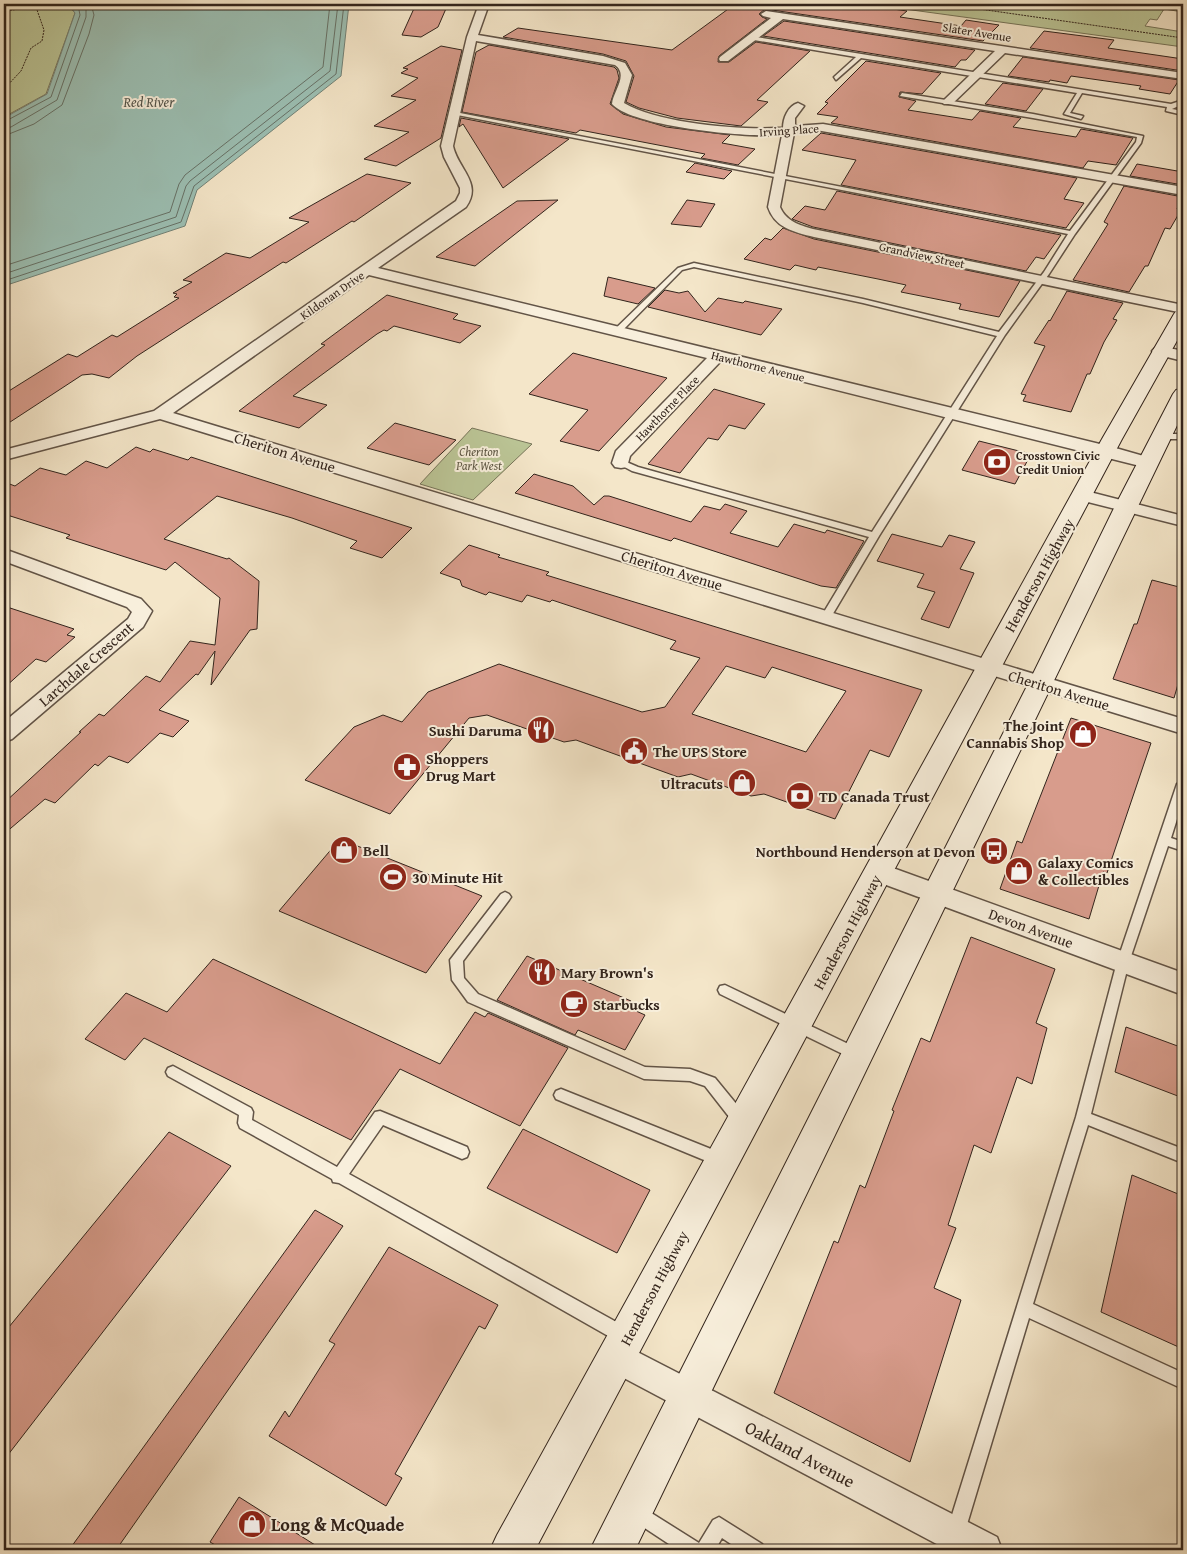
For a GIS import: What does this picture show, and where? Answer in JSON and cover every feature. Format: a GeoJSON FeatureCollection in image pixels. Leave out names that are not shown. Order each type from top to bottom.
{"type":"FeatureCollection","features":[{"type":"Feature","properties":{"kind":"main road","name":"Henderson Highway"},"geometry":{"type":"LineString","coordinates":[[512,1550],[1160,351],[1183,314]]}},
{"type":"Feature","properties":{"kind":"main road"},"geometry":{"type":"LineString","coordinates":[[612,1550],[1041,684],[1126,506],[1164,446],[1183,394]]}},
{"type":"Feature","properties":{"kind":"street","name":"Kildonan Drive"},"geometry":{"type":"LineString","coordinates":[[4,455],[160,414],[457,208],[467,196],[467,188],[450,159],[447,146],[472,37],[484,4]]}},
{"type":"Feature","properties":{"kind":"street","name":"Slater Avenue"},"geometry":{"type":"LineString","coordinates":[[766,14],[1183,76]]}},
{"type":"Feature","properties":{"kind":"street"},"geometry":{"type":"LineString","coordinates":[[724,59],[777,18],[783,16]]}},
{"type":"Feature","properties":{"kind":"street","name":"Irving Place"},"geometry":{"type":"LineString","coordinates":[[472,37],[604,59],[622,65],[627,71],[627,75],[618,101],[625,109],[636,114],[728,130],[770,132],[807,127],[828,128],[1183,191]]}},
{"type":"Feature","properties":{"kind":"street"},"geometry":{"type":"LineString","coordinates":[[948,102],[1003,49]]}},
{"type":"Feature","properties":{"kind":"street","name":"Grandview Street"},"geometry":{"type":"LineString","coordinates":[[798,106],[789,118],[774,207],[775,212],[782,220],[796,228],[1183,309]]}},
{"type":"Feature","properties":{"kind":"street","name":"Hawthorne Avenue"},"geometry":{"type":"LineString","coordinates":[[367,270],[1106,451],[1164,446]]}},
{"type":"Feature","properties":{"kind":"street"},"geometry":{"type":"LineString","coordinates":[[1160,351],[1183,356]]}},
{"type":"Feature","properties":{"kind":"street","name":"Hawthorne Place"},"geometry":{"type":"LineString","coordinates":[[621,463],[622,455],[717,356]]}},
{"type":"Feature","properties":{"kind":"street","name":"Cheriton Avenue"},"geometry":{"type":"LineString","coordinates":[[160,414],[826,617],[988,669],[1183,727]]}},
{"type":"Feature","properties":{"kind":"street"},"geometry":{"type":"LineString","coordinates":[[1082,495],[1183,520]]}},
{"type":"Feature","properties":{"kind":"street","name":"Larchdale Crescent"},"geometry":{"type":"LineString","coordinates":[[4,555],[134,603],[142,611],[136,622],[4,734]]}},
{"type":"Feature","properties":{"kind":"street","name":"Devon Avenue"},"geometry":{"type":"LineString","coordinates":[[879,872],[1183,984]]}},
{"type":"Feature","properties":{"kind":"street","name":"Oakland Avenue"},"geometry":{"type":"LineString","coordinates":[[622,1347],[689,1396],[984,1550]]}},
{"type":"Feature","properties":{"kind":"lane"},"geometry":{"type":"LineString","coordinates":[[750,38],[1171,106],[1183,102]]}},
{"type":"Feature","properties":{"kind":"lane"},"geometry":{"type":"LineString","coordinates":[[836,78],[860,56]]}},
{"type":"Feature","properties":{"kind":"lane"},"geometry":{"type":"LineString","coordinates":[[1080,91],[1067,114],[1084,117]]}},
{"type":"Feature","properties":{"kind":"lane"},"geometry":{"type":"LineString","coordinates":[[826,617],[874,536],[1001,335],[1042,280],[1072,233],[1139,142],[1140,136],[1099,124],[902,95]]}},
{"type":"Feature","properties":{"kind":"lane"},"geometry":{"type":"LineString","coordinates":[[1171,106],[1168,110],[1183,113]]}},
{"type":"Feature","properties":{"kind":"lane"},"geometry":{"type":"LineString","coordinates":[[455,114],[1072,233]]}},
{"type":"Feature","properties":{"kind":"lane"},"geometry":{"type":"LineString","coordinates":[[616,331],[680,269],[694,265],[870,302],[1001,335]]}},
{"type":"Feature","properties":{"kind":"lane"},"geometry":{"type":"LineString","coordinates":[[621,463],[635,469],[874,536]]}},
{"type":"Feature","properties":{"kind":"lane"},"geometry":{"type":"LineString","coordinates":[[955,1535],[1083,1117],[1123,962],[1183,784]]}},
{"type":"Feature","properties":{"kind":"lane"},"geometry":{"type":"LineString","coordinates":[[1164,840],[1183,847]]}},
{"type":"Feature","properties":{"kind":"lane"},"geometry":{"type":"LineString","coordinates":[[505,897],[456,960],[458,980],[473,998],[644,1073],[690,1075],[710,1082],[743,1123]]}},
{"type":"Feature","properties":{"kind":"lane"},"geometry":{"type":"LineString","coordinates":[[725,990],[759,1006],[796,1027],[858,1055]]}},
{"type":"Feature","properties":{"kind":"lane"},"geometry":{"type":"LineString","coordinates":[[173,1072],[246,1112],[245,1123],[622,1347]]}},
{"type":"Feature","properties":{"kind":"lane"},"geometry":{"type":"LineString","coordinates":[[561,1095],[723,1161]]}},
{"type":"Feature","properties":{"kind":"lane"},"geometry":{"type":"LineString","coordinates":[[338,1177],[380,1117],[462,1152]]}},
{"type":"Feature","properties":{"kind":"lane"},"geometry":{"type":"LineString","coordinates":[[1083,1117],[1183,1156]]}},
{"type":"Feature","properties":{"kind":"lane"},"geometry":{"type":"LineString","coordinates":[[1024,1308],[1183,1381]]}},
{"type":"Feature","properties":{"kind":"lane"},"geometry":{"type":"LineString","coordinates":[[632,1510],[694,1550]]}},
{"type":"Feature","properties":{"kind":"lane"},"geometry":{"type":"LineString","coordinates":[[705,1550],[719,1526],[756,1550]]}},
{"type":"Feature","properties":{"kind":"path"},"geometry":{"type":"LineString","coordinates":[[4,11],[59,4]]}},
{"type":"Feature","properties":{"kind":"path"},"geometry":{"type":"LineString","coordinates":[[944,4],[1183,38]]}},
{"type":"Feature","properties":{"kind":"path"},"geometry":{"type":"LineString","coordinates":[[4,89],[22,72],[31,48],[42,41],[44,30],[36,7]]}},
{"type":"Feature","properties":{"kind":"green space"},"geometry":{"type":"Polygon","coordinates":[[[4,4],[68,4],[75,13],[46,94],[4,117],[4,4]]]}},
{"type":"Feature","properties":{"kind":"green space"},"geometry":{"type":"Polygon","coordinates":[[[868,4],[1120,4],[1135,6],[1136,4],[1183,4],[1183,12],[1164,9],[1157,20],[1150,19],[1145,26],[1183,32],[1183,47],[868,4]]]}},
{"type":"Feature","properties":{"kind":"green space","name":"Cheriton Park West"},"geometry":{"type":"Polygon","coordinates":[[[472,428],[532,444],[473,500],[420,484],[472,428]]]}},
{"type":"Feature","properties":{"kind":"water","name":"Red River"},"geometry":{"type":"Polygon","coordinates":[[[68,4],[349,4],[341,76],[197,190],[185,226],[4,286],[4,118],[47,94],[75,13],[68,4]]]}},
{"type":"Feature","properties":{"kind":"building"},"geometry":{"type":"Polygon","coordinates":[[[416,4],[448,4],[438,27],[421,37],[402,35],[416,4]]]}},
{"type":"Feature","properties":{"kind":"building"},"geometry":{"type":"Polygon","coordinates":[[[735,4],[805,4],[825,7],[829,4],[859,4],[907,11],[900,17],[961,26],[966,20],[999,25],[983,41],[765,9],[759,14],[767,19],[719,56],[718,62],[729,62],[756,42],[810,51],[757,100],[768,102],[741,126],[677,118],[639,108],[626,102],[634,76],[626,61],[603,54],[503,37],[518,28],[672,50],[735,4]]]}},
{"type":"Feature","properties":{"kind":"building"},"geometry":{"type":"Polygon","coordinates":[[[784,21],[975,50],[966,60],[961,60],[955,67],[763,36],[784,21]]]}},
{"type":"Feature","properties":{"kind":"building"},"geometry":{"type":"Polygon","coordinates":[[[1044,31],[1114,40],[1108,48],[1183,59],[1183,71],[1030,48],[1044,31]]]}},
{"type":"Feature","properties":{"kind":"building"},"geometry":{"type":"Polygon","coordinates":[[[489,45],[614,67],[619,78],[610,104],[623,114],[666,127],[730,135],[722,143],[755,149],[738,165],[701,158],[705,154],[580,130],[576,133],[462,112],[476,52],[489,45]]]}},
{"type":"Feature","properties":{"kind":"building"},"geometry":{"type":"Polygon","coordinates":[[[441,46],[462,50],[441,138],[396,166],[364,159],[409,132],[374,126],[416,100],[391,96],[418,78],[401,73],[408,69],[403,68],[441,46]]]}},
{"type":"Feature","properties":{"kind":"building"},"geometry":{"type":"Polygon","coordinates":[[[1023,57],[1179,80],[1170,94],[1139,89],[1141,86],[1071,76],[1067,83],[1008,76],[1023,57]]]}},
{"type":"Feature","properties":{"kind":"building"},"geometry":{"type":"Polygon","coordinates":[[[866,61],[941,73],[922,94],[900,92],[899,97],[916,101],[908,110],[972,120],[980,111],[1021,118],[1013,127],[1076,137],[1081,129],[1133,138],[1116,165],[1088,161],[1083,168],[831,123],[838,117],[817,114],[828,103],[825,102],[866,61]]]}},
{"type":"Feature","properties":{"kind":"building"},"geometry":{"type":"Polygon","coordinates":[[[1003,83],[1043,89],[1026,111],[985,104],[1003,83]]]}},
{"type":"Feature","properties":{"kind":"building"},"geometry":{"type":"Polygon","coordinates":[[[461,118],[569,139],[503,188],[463,124],[459,127],[461,118]]]}},
{"type":"Feature","properties":{"kind":"building"},"geometry":{"type":"Polygon","coordinates":[[[821,133],[1077,178],[1064,199],[1084,203],[1066,228],[841,185],[856,160],[802,150],[821,133]]]}},
{"type":"Feature","properties":{"kind":"building"},"geometry":{"type":"Polygon","coordinates":[[[695,163],[732,171],[724,179],[686,172],[695,163]]]}},
{"type":"Feature","properties":{"kind":"building"},"geometry":{"type":"Polygon","coordinates":[[[1137,164],[1183,172],[1183,185],[1130,176],[1137,164]]]}},
{"type":"Feature","properties":{"kind":"building"},"geometry":{"type":"Polygon","coordinates":[[[367,174],[411,183],[354,222],[352,221],[286,263],[283,262],[137,356],[109,378],[92,374],[82,375],[4,426],[4,394],[68,354],[77,357],[112,335],[117,337],[179,298],[174,297],[177,294],[173,293],[192,282],[183,280],[226,253],[250,258],[309,222],[289,218],[367,174]]]}},
{"type":"Feature","properties":{"kind":"building"},"geometry":{"type":"Polygon","coordinates":[[[1124,186],[1183,197],[1177,209],[1181,210],[1170,229],[1165,228],[1148,266],[1145,266],[1129,292],[1073,280],[1108,224],[1104,222],[1124,186]]]}},
{"type":"Feature","properties":{"kind":"building"},"geometry":{"type":"Polygon","coordinates":[[[837,191],[1061,235],[1044,259],[1036,257],[1026,271],[813,227],[792,219],[805,206],[825,210],[837,191]]]}},
{"type":"Feature","properties":{"kind":"building"},"geometry":{"type":"Polygon","coordinates":[[[558,200],[475,266],[436,257],[517,201],[558,200]]]}},
{"type":"Feature","properties":{"kind":"building"},"geometry":{"type":"Polygon","coordinates":[[[687,200],[715,204],[701,227],[671,224],[687,200]]]}},
{"type":"Feature","properties":{"kind":"building"},"geometry":{"type":"Polygon","coordinates":[[[783,228],[814,239],[1020,281],[999,317],[959,309],[961,304],[901,292],[906,285],[818,267],[816,270],[795,265],[790,270],[744,259],[765,238],[771,240],[783,228]]]}},
{"type":"Feature","properties":{"kind":"building"},"geometry":{"type":"Polygon","coordinates":[[[608,277],[655,288],[638,304],[604,296],[608,277]]]}},
{"type":"Feature","properties":{"kind":"building"},"geometry":{"type":"Polygon","coordinates":[[[665,290],[679,293],[688,291],[705,312],[718,298],[743,303],[745,301],[782,309],[761,335],[648,307],[665,290]]]}},
{"type":"Feature","properties":{"kind":"building"},"geometry":{"type":"Polygon","coordinates":[[[1067,291],[1123,303],[1113,319],[1117,320],[1104,342],[1090,374],[1087,374],[1071,412],[1023,401],[1026,395],[1021,394],[1045,346],[1034,343],[1050,321],[1067,291]]]}},
{"type":"Feature","properties":{"kind":"building"},"geometry":{"type":"Polygon","coordinates":[[[387,295],[458,314],[453,319],[481,326],[460,343],[394,326],[387,331],[384,330],[293,396],[327,405],[299,428],[239,411],[325,345],[321,344],[387,295]]]}},
{"type":"Feature","properties":{"kind":"building"},"geometry":{"type":"Polygon","coordinates":[[[573,353],[667,378],[599,451],[560,441],[588,410],[529,394],[573,353]]]}},
{"type":"Feature","properties":{"kind":"building"},"geometry":{"type":"Polygon","coordinates":[[[714,389],[765,404],[745,429],[729,425],[718,440],[708,438],[680,473],[648,464],[714,389]]]}},
{"type":"Feature","properties":{"kind":"building"},"geometry":{"type":"Polygon","coordinates":[[[395,423],[456,440],[429,465],[367,448],[395,423]]]}},
{"type":"Feature","properties":{"kind":"building","name":"Crosstown Civic Credit Union"},"geometry":{"type":"Polygon","coordinates":[[[979,441],[1031,454],[1015,484],[962,470],[979,441]]]}},
{"type":"Feature","properties":{"kind":"building"},"geometry":{"type":"Polygon","coordinates":[[[136,447],[150,452],[153,449],[188,460],[191,457],[412,528],[382,558],[350,548],[357,541],[292,518],[217,496],[164,539],[227,559],[229,558],[259,581],[257,629],[250,630],[211,685],[215,651],[198,675],[196,674],[159,710],[189,721],[173,737],[160,733],[128,763],[109,756],[98,766],[95,764],[55,803],[45,799],[4,834],[4,803],[99,714],[104,716],[146,676],[160,682],[190,641],[215,645],[220,598],[175,562],[166,570],[66,538],[70,535],[4,514],[4,482],[15,486],[40,468],[66,475],[86,461],[107,468],[136,447]]]}},
{"type":"Feature","properties":{"kind":"building"},"geometry":{"type":"Polygon","coordinates":[[[534,474],[573,486],[594,505],[604,496],[609,496],[691,522],[704,506],[720,510],[725,504],[747,511],[730,533],[778,547],[794,524],[825,533],[827,530],[864,541],[836,588],[821,586],[674,538],[671,541],[515,493],[534,474]]]}},
{"type":"Feature","properties":{"kind":"building"},"geometry":{"type":"Polygon","coordinates":[[[892,534],[942,547],[949,535],[975,542],[960,569],[974,573],[949,628],[921,619],[935,592],[917,587],[924,574],[877,561],[892,534]]]}},
{"type":"Feature","properties":{"kind":"building"},"geometry":{"type":"Polygon","coordinates":[[[469,545],[500,555],[498,557],[549,572],[546,575],[922,690],[889,757],[870,750],[835,819],[764,794],[751,796],[691,774],[678,777],[576,740],[564,742],[487,715],[469,718],[390,814],[305,780],[354,727],[383,715],[402,722],[428,692],[499,664],[642,712],[665,707],[700,658],[670,649],[676,641],[552,600],[550,602],[527,595],[522,602],[489,592],[486,595],[462,586],[460,580],[440,573],[469,545]],[[726,666],[692,714],[806,752],[846,691],[772,667],[765,678],[726,666]]]}},
{"type":"Feature","properties":{"kind":"building"},"geometry":{"type":"Polygon","coordinates":[[[1152,580],[1183,588],[1183,667],[1174,698],[1113,679],[1134,624],[1137,624],[1152,580]]]}},
{"type":"Feature","properties":{"kind":"building"},"geometry":{"type":"Polygon","coordinates":[[[4,606],[74,629],[67,635],[75,637],[46,662],[36,659],[4,688],[4,606]]]}},
{"type":"Feature","properties":{"kind":"building"},"geometry":{"type":"Polygon","coordinates":[[[1071,718],[1151,743],[1107,873],[1103,872],[1089,919],[1000,889],[1017,841],[1022,843],[1071,718]]]}},
{"type":"Feature","properties":{"kind":"building"},"geometry":{"type":"Polygon","coordinates":[[[340,839],[482,896],[426,973],[279,911],[340,839]]]}},
{"type":"Feature","properties":{"kind":"building"},"geometry":{"type":"Polygon","coordinates":[[[971,937],[1055,969],[1036,1023],[1047,1028],[1032,1084],[1017,1077],[991,1153],[974,1145],[948,1225],[956,1228],[934,1288],[961,1300],[910,1462],[774,1393],[834,1241],[838,1243],[860,1185],[865,1188],[894,1111],[892,1110],[921,1038],[930,1042],[971,937]]]}},
{"type":"Feature","properties":{"kind":"building","name":"Starbucks"},"geometry":{"type":"Polygon","coordinates":[[[527,956],[631,1001],[627,1007],[645,1015],[625,1050],[578,1030],[575,1035],[497,1000],[527,956]]]}},
{"type":"Feature","properties":{"kind":"building"},"geometry":{"type":"Polygon","coordinates":[[[213,959],[440,1064],[475,1012],[485,1017],[488,1013],[568,1048],[520,1126],[400,1069],[351,1140],[144,1038],[125,1060],[85,1039],[126,993],[167,1012],[213,959]]]}},
{"type":"Feature","properties":{"kind":"building"},"geometry":{"type":"Polygon","coordinates":[[[1126,1027],[1183,1048],[1183,1098],[1115,1072],[1126,1027]]]}},
{"type":"Feature","properties":{"kind":"building"},"geometry":{"type":"Polygon","coordinates":[[[523,1129],[650,1190],[617,1253],[487,1188],[523,1129]]]}},
{"type":"Feature","properties":{"kind":"building"},"geometry":{"type":"Polygon","coordinates":[[[169,1132],[231,1166],[4,1460],[4,1333],[169,1132]]]}},
{"type":"Feature","properties":{"kind":"building"},"geometry":{"type":"Polygon","coordinates":[[[1132,1175],[1183,1196],[1183,1349],[1101,1312],[1132,1175]]]}},
{"type":"Feature","properties":{"kind":"building"},"geometry":{"type":"Polygon","coordinates":[[[315,1210],[343,1226],[116,1550],[69,1550],[315,1210]]]}},
{"type":"Feature","properties":{"kind":"building"},"geometry":{"type":"Polygon","coordinates":[[[389,1247],[498,1305],[485,1329],[479,1326],[395,1474],[402,1478],[386,1506],[269,1436],[285,1411],[289,1417],[335,1344],[329,1341],[389,1247]]]}},
{"type":"Feature","properties":{"kind":"building","name":"Long & McQuade"},"geometry":{"type":"Polygon","coordinates":[[[239,1497],[323,1550],[224,1550],[210,1542],[239,1497]]]}},
{"type":"Feature","properties":{"kind":"place","name":"Crosstown Civic Credit Union"},"geometry":{"type":"Point","coordinates":[997,462]}},
{"type":"Feature","properties":{"kind":"place","name":"Sushi Daruma"},"geometry":{"type":"Point","coordinates":[541,730]}},
{"type":"Feature","properties":{"kind":"place","name":"The Joint Cannabis Shop"},"geometry":{"type":"Point","coordinates":[1083,734]}},
{"type":"Feature","properties":{"kind":"place","name":"The UPS Store"},"geometry":{"type":"Point","coordinates":[634,751]}},
{"type":"Feature","properties":{"kind":"place","name":"Shoppers Drug Mart"},"geometry":{"type":"Point","coordinates":[407,767]}},
{"type":"Feature","properties":{"kind":"place","name":"Ultracuts"},"geometry":{"type":"Point","coordinates":[742,783]}},
{"type":"Feature","properties":{"kind":"place","name":"TD Canada Trust"},"geometry":{"type":"Point","coordinates":[800,796]}},
{"type":"Feature","properties":{"kind":"place","name":"Bell"},"geometry":{"type":"Point","coordinates":[344,850]}},
{"type":"Feature","properties":{"kind":"place","name":"Northbound Henderson at Devon"},"geometry":{"type":"Point","coordinates":[994,851]}},
{"type":"Feature","properties":{"kind":"place","name":"Galaxy Comics & Collectibles"},"geometry":{"type":"Point","coordinates":[1019,871]}},
{"type":"Feature","properties":{"kind":"place","name":"30 Minute Hit"},"geometry":{"type":"Point","coordinates":[393,877]}},
{"type":"Feature","properties":{"kind":"place","name":"Mary Brown's"},"geometry":{"type":"Point","coordinates":[542,972]}},
{"type":"Feature","properties":{"kind":"place","name":"Starbucks"},"geometry":{"type":"Point","coordinates":[574,1004]}},
{"type":"Feature","properties":{"kind":"place","name":"Long & McQuade"},"geometry":{"type":"Point","coordinates":[252,1524]}}]}
